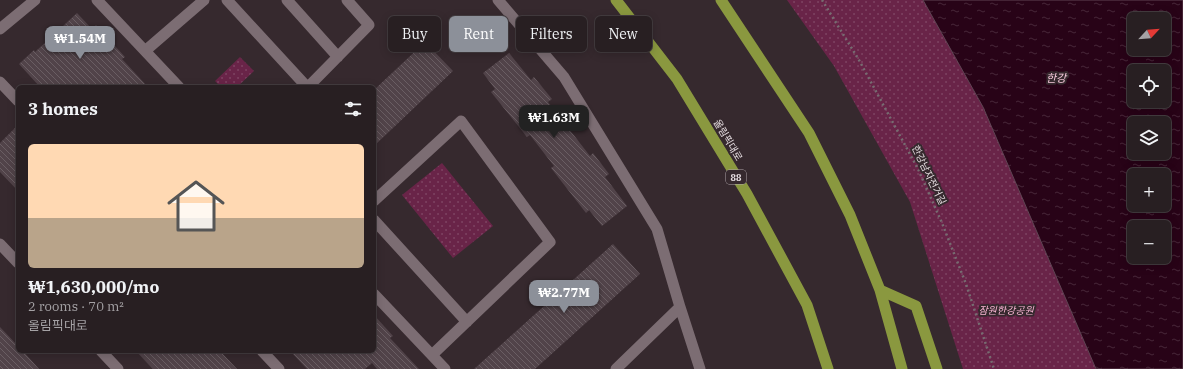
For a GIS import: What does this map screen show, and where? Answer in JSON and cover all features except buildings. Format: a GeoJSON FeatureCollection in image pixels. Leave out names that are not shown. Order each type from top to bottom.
{"type":"FeatureCollection","features":[{"type":"Feature","properties":{"kind":"highway","name":"올림픽대로"},"geometry":{"type":"LineString","coordinates":[[616,0],[677,79],[746,194],[806,305],[828,369]]}},
{"type":"Feature","properties":{"kind":"highway"},"geometry":{"type":"LineString","coordinates":[[721,0],[810,133],[850,215],[880,290],[902,369]]}},
{"type":"Feature","properties":{"kind":"highway"},"geometry":{"type":"LineString","coordinates":[[880,290],[916,306],[937,369]]}},
{"type":"Feature","properties":{"kind":"street"},"geometry":{"type":"LineString","coordinates":[[0,29],[35,0]]}},
{"type":"Feature","properties":{"kind":"street"},"geometry":{"type":"LineString","coordinates":[[98,0],[177,85]]}},
{"type":"Feature","properties":{"kind":"street"},"geometry":{"type":"LineString","coordinates":[[145,51],[204,0]]}},
{"type":"Feature","properties":{"kind":"street"},"geometry":{"type":"LineString","coordinates":[[227,0],[305,85]]}},
{"type":"Feature","properties":{"kind":"street"},"geometry":{"type":"LineString","coordinates":[[287,0],[338,57]]}},
{"type":"Feature","properties":{"kind":"street"},"geometry":{"type":"LineString","coordinates":[[309,85],[370,25],[347,0]]}},
{"type":"Feature","properties":{"kind":"street"},"geometry":{"type":"LineString","coordinates":[[498,0],[564,77],[657,229],[700,369]]}},
{"type":"Feature","properties":{"kind":"street"},"geometry":{"type":"LineString","coordinates":[[0,82],[16,99]]}},
{"type":"Feature","properties":{"kind":"street"},"geometry":{"type":"LineString","coordinates":[[376,199],[461,121],[550,242],[432,355]]}},
{"type":"Feature","properties":{"kind":"street"},"geometry":{"type":"LineString","coordinates":[[376,222],[467,322]]}},
{"type":"Feature","properties":{"kind":"street"},"geometry":{"type":"LineString","coordinates":[[0,244],[16,261]]}},
{"type":"Feature","properties":{"kind":"street"},"geometry":{"type":"LineString","coordinates":[[376,296],[445,369]]}},
{"type":"Feature","properties":{"kind":"street"},"geometry":{"type":"LineString","coordinates":[[616,369],[680,307]]}},
{"type":"Feature","properties":{"kind":"street"},"geometry":{"type":"LineString","coordinates":[[104,353],[118,369]]}},
{"type":"Feature","properties":{"kind":"street"},"geometry":{"type":"LineString","coordinates":[[264,353],[279,369]]}},
{"type":"Feature","properties":{"kind":"path","name":"한강남자전거길"},"geometry":{"type":"LineString","coordinates":[[822,0],[859,60],[918,169],[942,223],[960,270],[994,369]]}},
{"type":"Feature","properties":{"kind":"green space","name":"잠원한강공원"},"geometry":{"type":"Polygon","coordinates":[[[787,0],[923,0],[983,107],[1096,369],[963,369],[910,202],[834,66],[787,0]]]}},
{"type":"Feature","properties":{"kind":"green space"},"geometry":{"type":"Polygon","coordinates":[[[240,57],[254,71],[239,85],[219,85],[215,81],[240,57]]]}},
{"type":"Feature","properties":{"kind":"green space"},"geometry":{"type":"Polygon","coordinates":[[[442,163],[493,226],[453,258],[402,195],[442,163]]]}},
{"type":"Feature","properties":{"kind":"water","name":"한강"},"geometry":{"type":"Polygon","coordinates":[[[923,0],[1183,0],[1183,369],[1096,369],[983,107],[923,0]]]}}]}
